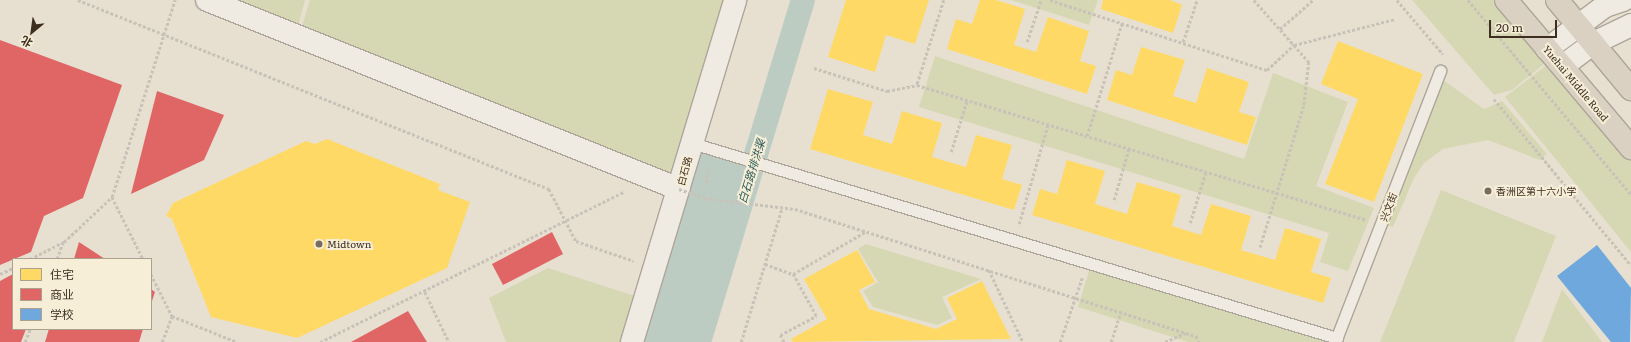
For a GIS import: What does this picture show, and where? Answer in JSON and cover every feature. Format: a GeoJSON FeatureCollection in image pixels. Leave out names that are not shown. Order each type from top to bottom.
{"type":"FeatureCollection","features":[{"type":"Feature","properties":{"kind":"highway","name":"Yuehai Middle Road"},"geometry":{"type":"LineString","coordinates":[[1506,0],[1631,148]]}},
{"type":"Feature","properties":{"kind":"highway"},"geometry":{"type":"LineString","coordinates":[[1557,0],[1631,89]]}},
{"type":"Feature","properties":{"kind":"street"},"geometry":{"type":"LineString","coordinates":[[207,0],[680,189]]}},
{"type":"Feature","properties":{"kind":"street","name":"白石路"},"geometry":{"type":"LineString","coordinates":[[632,342],[680,189],[699,145],[734,0]]}},
{"type":"Feature","properties":{"kind":"street"},"geometry":{"type":"LineString","coordinates":[[1547,49],[1605,6],[1623,0]]}},
{"type":"Feature","properties":{"kind":"street"},"geometry":{"type":"LineString","coordinates":[[1562,66],[1594,43],[1631,25]]}},
{"type":"Feature","properties":{"kind":"lane","name":"兴文街"},"geometry":{"type":"LineString","coordinates":[[1336,340],[1440,71]]}},
{"type":"Feature","properties":{"kind":"lane"},"geometry":{"type":"LineString","coordinates":[[699,145],[1087,262],[1336,340]]}},
{"type":"Feature","properties":{"kind":"path"},"geometry":{"type":"LineString","coordinates":[[78,0],[164,33],[550,189],[576,241],[655,268]]}},
{"type":"Feature","properties":{"kind":"path"},"geometry":{"type":"LineString","coordinates":[[32,258],[64,242],[112,197],[175,0]]}},
{"type":"Feature","properties":{"kind":"path"},"geometry":{"type":"LineString","coordinates":[[917,85],[944,0]]}},
{"type":"Feature","properties":{"kind":"path"},"geometry":{"type":"LineString","coordinates":[[1027,42],[1040,0]]}},
{"type":"Feature","properties":{"kind":"path"},"geometry":{"type":"LineString","coordinates":[[1050,0],[1267,70],[1294,45],[1395,19]]}},
{"type":"Feature","properties":{"kind":"path"},"geometry":{"type":"LineString","coordinates":[[1183,42],[1197,0]]}},
{"type":"Feature","properties":{"kind":"path"},"geometry":{"type":"LineString","coordinates":[[1254,0],[1309,62],[1304,106],[1276,192],[1260,248]]}},
{"type":"Feature","properties":{"kind":"path"},"geometry":{"type":"LineString","coordinates":[[1280,29],[1313,0]]}},
{"type":"Feature","properties":{"kind":"path"},"geometry":{"type":"LineString","coordinates":[[1397,0],[1445,56],[1440,71]]}},
{"type":"Feature","properties":{"kind":"path"},"geometry":{"type":"LineString","coordinates":[[1468,0],[1631,194]]}},
{"type":"Feature","properties":{"kind":"path"},"geometry":{"type":"LineString","coordinates":[[1087,136],[1122,23]]}},
{"type":"Feature","properties":{"kind":"path"},"geometry":{"type":"LineString","coordinates":[[814,68],[887,91],[917,85],[1381,224]]}},
{"type":"Feature","properties":{"kind":"path"},"geometry":{"type":"LineString","coordinates":[[1494,98],[1631,265]]}},
{"type":"Feature","properties":{"kind":"path"},"geometry":{"type":"LineString","coordinates":[[952,152],[967,100]]}},
{"type":"Feature","properties":{"kind":"path"},"geometry":{"type":"LineString","coordinates":[[1014,240],[1048,124]]}},
{"type":"Feature","properties":{"kind":"path"},"geometry":{"type":"LineString","coordinates":[[1114,200],[1129,148]]}},
{"type":"Feature","properties":{"kind":"path"},"geometry":{"type":"LineString","coordinates":[[1190,223],[1206,171]]}},
{"type":"Feature","properties":{"kind":"path"},"geometry":{"type":"LineString","coordinates":[[320,342],[425,292],[652,178]]}},
{"type":"Feature","properties":{"kind":"path"},"geometry":{"type":"LineString","coordinates":[[680,189],[705,198],[782,208],[865,232],[1196,336],[1199,342]]}},
{"type":"Feature","properties":{"kind":"path"},"geometry":{"type":"LineString","coordinates":[[112,197],[142,258]]}},
{"type":"Feature","properties":{"kind":"path"},"geometry":{"type":"LineString","coordinates":[[741,342],[782,208]]}},
{"type":"Feature","properties":{"kind":"path"},"geometry":{"type":"LineString","coordinates":[[793,274],[865,232]]}},
{"type":"Feature","properties":{"kind":"path"},"geometry":{"type":"LineString","coordinates":[[57,258],[64,242]]}},
{"type":"Feature","properties":{"kind":"path"},"geometry":{"type":"LineString","coordinates":[[1060,342],[1087,262]]}},
{"type":"Feature","properties":{"kind":"path"},"geometry":{"type":"LineString","coordinates":[[765,264],[793,274],[816,316],[780,335],[784,342]]}},
{"type":"Feature","properties":{"kind":"path"},"geometry":{"type":"LineString","coordinates":[[0,274],[12,268]]}},
{"type":"Feature","properties":{"kind":"path"},"geometry":{"type":"LineString","coordinates":[[989,270],[1023,342]]}},
{"type":"Feature","properties":{"kind":"path"},"geometry":{"type":"LineString","coordinates":[[152,276],[172,316],[237,342]]}},
{"type":"Feature","properties":{"kind":"path"},"geometry":{"type":"LineString","coordinates":[[425,292],[449,342]]}},
{"type":"Feature","properties":{"kind":"path"},"geometry":{"type":"LineString","coordinates":[[1111,342],[1121,312]]}},
{"type":"Feature","properties":{"kind":"path"},"geometry":{"type":"LineString","coordinates":[[162,342],[172,316]]}},
{"type":"Feature","properties":{"kind":"path"},"geometry":{"type":"LineString","coordinates":[[25,342],[30,330]]}},
{"type":"Feature","properties":{"kind":"path"},"geometry":{"type":"LineString","coordinates":[[1164,342],[1185,333]]}},
{"type":"Feature","properties":{"kind":"green space"},"geometry":{"type":"Polygon","coordinates":[[[221,0],[305,0],[297,30],[221,0]]]}},
{"type":"Feature","properties":{"kind":"green space"},"geometry":{"type":"Polygon","coordinates":[[[310,0],[734,0],[679,186],[299,36],[310,0]]]}},
{"type":"Feature","properties":{"kind":"green space"},"geometry":{"type":"Polygon","coordinates":[[[1011,0],[1098,0],[1089,25],[1011,0]]]}},
{"type":"Feature","properties":{"kind":"green space"},"geometry":{"type":"Polygon","coordinates":[[[1412,0],[1500,0],[1550,59],[1512,90],[1494,95],[1412,0]]]}},
{"type":"Feature","properties":{"kind":"green space"},"geometry":{"type":"Polygon","coordinates":[[[935,56],[1244,159],[1273,73],[1348,102],[1316,186],[1374,208],[1348,271],[1320,262],[1329,233],[919,107],[935,56]]]}},
{"type":"Feature","properties":{"kind":"green space"},"geometry":{"type":"Polygon","coordinates":[[[1552,61],[1631,155],[1631,252],[1505,97],[1552,61]]]}},
{"type":"Feature","properties":{"kind":"green space"},"geometry":{"type":"Polygon","coordinates":[[[1443,80],[1484,109],[1502,101],[1547,154],[1540,160],[1488,140],[1443,149],[1424,163],[1414,178],[1393,227],[1385,225],[1443,80]]]}},
{"type":"Feature","properties":{"kind":"green space"},"geometry":{"type":"Polygon","coordinates":[[[1441,190],[1556,236],[1514,342],[1380,342],[1441,190]]]}},
{"type":"Feature","properties":{"kind":"green space"},"geometry":{"type":"Polygon","coordinates":[[[866,244],[981,279],[942,297],[952,318],[937,325],[873,307],[863,291],[878,282],[858,249],[866,244]]]}},
{"type":"Feature","properties":{"kind":"green space"},"geometry":{"type":"Polygon","coordinates":[[[548,268],[635,296],[620,342],[506,342],[489,298],[548,268]]]}},
{"type":"Feature","properties":{"kind":"green space"},"geometry":{"type":"Polygon","coordinates":[[[1090,268],[1328,342],[1188,342],[1078,307],[1090,268]]]}},
{"type":"Feature","properties":{"kind":"green space"},"geometry":{"type":"Polygon","coordinates":[[[1562,289],[1602,342],[1542,342],[1562,289]]]}},
{"type":"Feature","properties":{"kind":"shaded area"},"geometry":{"type":"Polygon","coordinates":[[[692,143],[753,161],[698,342],[632,342],[692,143]]]}},
{"type":"Feature","properties":{"kind":"building: 住宅"},"geometry":{"type":"Polygon","coordinates":[[[846,0],[929,0],[915,44],[886,35],[875,72],[828,57],[846,0]]]}},
{"type":"Feature","properties":{"kind":"building: 住宅"},"geometry":{"type":"Polygon","coordinates":[[[980,0],[996,0],[1025,9],[1014,45],[1036,52],[1048,17],[1089,31],[1080,61],[1096,66],[1087,94],[947,49],[956,19],[972,24],[980,0]]]}},
{"type":"Feature","properties":{"kind":"building: 住宅"},"geometry":{"type":"Polygon","coordinates":[[[1103,0],[1170,0],[1182,5],[1173,33],[1101,9],[1103,0]]]}},
{"type":"Feature","properties":{"kind":"building: 住宅"},"geometry":{"type":"Polygon","coordinates":[[[1338,41],[1423,74],[1374,202],[1325,184],[1358,99],[1321,84],[1338,41]]]}},
{"type":"Feature","properties":{"kind":"building: 住宅"},"geometry":{"type":"Polygon","coordinates":[[[1141,47],[1185,60],[1173,96],[1196,103],[1207,68],[1249,82],[1239,112],[1256,117],[1247,145],[1107,100],[1116,70],[1132,75],[1141,47]]]}},
{"type":"Feature","properties":{"kind":"building: 住宅"},"geometry":{"type":"Polygon","coordinates":[[[828,89],[873,102],[863,135],[892,144],[902,111],[942,123],[932,157],[966,167],[976,135],[1012,145],[1002,179],[1022,185],[1014,210],[810,149],[828,89]]]}},
{"type":"Feature","properties":{"kind":"building: 住宅","name":"Midtown"},"geometry":{"type":"Polygon","coordinates":[[[327,139],[440,184],[438,190],[470,202],[447,268],[297,338],[211,317],[172,219],[166,216],[173,203],[306,141],[315,144],[327,139]]]}},
{"type":"Feature","properties":{"kind":"building: 住宅"},"geometry":{"type":"Polygon","coordinates":[[[1067,160],[1105,171],[1095,204],[1127,214],[1137,182],[1181,195],[1172,226],[1201,235],[1211,204],[1251,216],[1241,250],[1275,260],[1285,228],[1321,239],[1311,272],[1331,278],[1323,303],[1032,215],[1040,189],[1057,194],[1067,160]]]}},
{"type":"Feature","properties":{"kind":"building: 住宅"},"geometry":{"type":"Polygon","coordinates":[[[857,250],[875,282],[859,290],[869,309],[936,329],[957,319],[947,298],[982,281],[1011,339],[793,342],[791,339],[827,319],[804,279],[857,250]]]}},
{"type":"Feature","properties":{"kind":"building: 商业"},"geometry":{"type":"Polygon","coordinates":[[[0,40],[122,85],[83,198],[44,216],[31,252],[17,258],[12,258],[12,260],[0,265],[0,40]]]}},
{"type":"Feature","properties":{"kind":"building: 商业"},"geometry":{"type":"Polygon","coordinates":[[[157,91],[224,115],[204,160],[131,194],[157,91]]]}},
{"type":"Feature","properties":{"kind":"building: 商业"},"geometry":{"type":"Polygon","coordinates":[[[552,232],[563,254],[503,285],[492,264],[552,232]]]}},
{"type":"Feature","properties":{"kind":"building: 商业"},"geometry":{"type":"Polygon","coordinates":[[[79,242],[103,258],[74,258],[79,242]]]}},
{"type":"Feature","properties":{"kind":"building: 商业"},"geometry":{"type":"Polygon","coordinates":[[[12,275],[12,330],[26,330],[21,342],[0,342],[0,281],[12,275]]]}},
{"type":"Feature","properties":{"kind":"building: 商业"},"geometry":{"type":"Polygon","coordinates":[[[152,290],[155,292],[152,301],[152,290]]]}},
{"type":"Feature","properties":{"kind":"building: 商业"},"geometry":{"type":"Polygon","coordinates":[[[408,311],[427,342],[351,342],[408,311]]]}},
{"type":"Feature","properties":{"kind":"building: 商业"},"geometry":{"type":"Polygon","coordinates":[[[49,330],[143,330],[139,342],[45,342],[49,330]]]}},
{"type":"Feature","properties":{"kind":"building: 学校"},"geometry":{"type":"Polygon","coordinates":[[[1597,245],[1631,288],[1630,342],[1611,342],[1557,276],[1597,245]]]}},
{"type":"Feature","properties":{"kind":"waterway","name":"白石路排洪渠"},"geometry":{"type":"LineString","coordinates":[[699,342],[803,0]]}},
{"type":"Feature","properties":{"kind":"place","name":"香洲区第十六小学"},"geometry":{"type":"Point","coordinates":[1488,191]}},
{"type":"Feature","properties":{"kind":"place","name":"Midtown"},"geometry":{"type":"Point","coordinates":[319,244]}}]}
